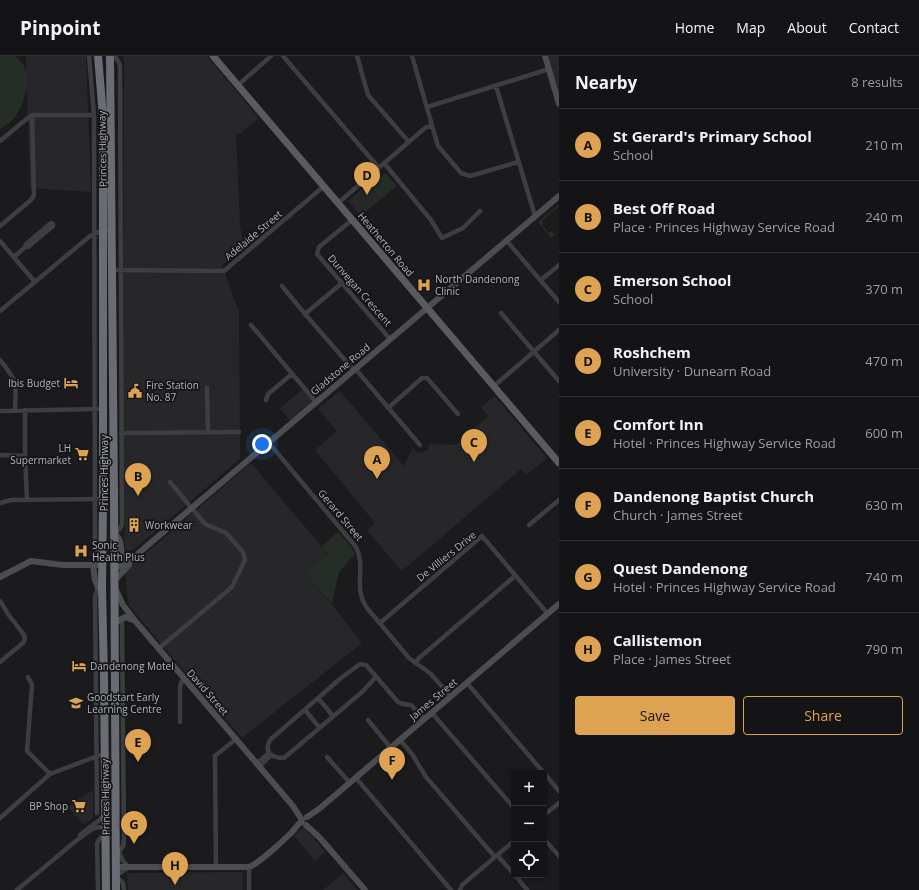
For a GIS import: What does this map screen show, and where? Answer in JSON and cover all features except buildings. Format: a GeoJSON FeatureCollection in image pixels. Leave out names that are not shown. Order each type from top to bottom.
{"type":"FeatureCollection","features":[{"type":"Feature","properties":{"kind":"highway","name":"Princes Highway"},"geometry":{"type":"LineString","coordinates":[[98,56],[102,116],[103,374],[99,409],[103,499],[99,562],[104,677],[101,755],[102,812],[105,829],[106,890]]}},
{"type":"Feature","properties":{"kind":"highway","name":"Princes Highway"},"geometry":{"type":"LineString","coordinates":[[110,56],[113,230],[116,270],[118,433],[114,533],[116,890]]}},
{"type":"Feature","properties":{"kind":"highway"},"geometry":{"type":"LineString","coordinates":[[99,562],[114,565]]}},
{"type":"Feature","properties":{"kind":"highway"},"geometry":{"type":"LineString","coordinates":[[105,829],[115,811]]}},
{"type":"Feature","properties":{"kind":"highway"},"geometry":{"type":"LineString","coordinates":[[106,867],[115,867]]}},
{"type":"Feature","properties":{"kind":"main road","name":"Heatherton Road"},"geometry":{"type":"LineString","coordinates":[[213,56],[559,462]]}},
{"type":"Feature","properties":{"kind":"main road"},"geometry":{"type":"LineString","coordinates":[[545,56],[559,104]]}},
{"type":"Feature","properties":{"kind":"main road","name":"Gladstone Road"},"geometry":{"type":"LineString","coordinates":[[114,565],[130,559],[192,509],[559,196]]}},
{"type":"Feature","properties":{"kind":"main road"},"geometry":{"type":"LineString","coordinates":[[114,533],[120,540],[121,554],[130,559],[126,568],[118,575],[114,584]]}},
{"type":"Feature","properties":{"kind":"main road"},"geometry":{"type":"LineString","coordinates":[[0,577],[31,561],[63,564],[99,562]]}},
{"type":"Feature","properties":{"kind":"main road","name":"David Street"},"geometry":{"type":"LineString","coordinates":[[114,584],[122,603],[158,649],[365,890]]}},
{"type":"Feature","properties":{"kind":"main road","name":"James Street"},"geometry":{"type":"LineString","coordinates":[[249,867],[253,866],[291,834],[559,604]]}},
{"type":"Feature","properties":{"kind":"main road"},"geometry":{"type":"LineString","coordinates":[[114,626],[122,618],[127,617],[136,622]]}},
{"type":"Feature","properties":{"kind":"main road"},"geometry":{"type":"LineString","coordinates":[[115,867],[249,867]]}},
{"type":"Feature","properties":{"kind":"street","name":"Princes Highway"},"geometry":{"type":"LineString","coordinates":[[89,56],[94,115],[95,368],[99,409],[94,499],[95,545],[98,552],[99,562]]}},
{"type":"Feature","properties":{"kind":"street","name":"Princes Highway"},"geometry":{"type":"LineString","coordinates":[[115,56],[119,63],[116,270]]}},
{"type":"Feature","properties":{"kind":"street"},"geometry":{"type":"LineString","coordinates":[[238,85],[271,56]]}},
{"type":"Feature","properties":{"kind":"street"},"geometry":{"type":"LineString","coordinates":[[283,56],[379,168]]}},
{"type":"Feature","properties":{"kind":"street"},"geometry":{"type":"LineString","coordinates":[[357,56],[368,95],[409,142]]}},
{"type":"Feature","properties":{"kind":"street"},"geometry":{"type":"LineString","coordinates":[[412,56],[438,146],[461,173],[470,176],[518,162]]}},
{"type":"Feature","properties":{"kind":"street"},"geometry":{"type":"LineString","coordinates":[[427,106],[549,70]]}},
{"type":"Feature","properties":{"kind":"street"},"geometry":{"type":"LineString","coordinates":[[496,86],[535,216]]}},
{"type":"Feature","properties":{"kind":"street"},"geometry":{"type":"LineString","coordinates":[[0,141],[32,115],[94,115]]}},
{"type":"Feature","properties":{"kind":"street"},"geometry":{"type":"LineString","coordinates":[[0,226],[34,197],[32,115]]}},
{"type":"Feature","properties":{"kind":"street"},"geometry":{"type":"LineString","coordinates":[[338,203],[425,128],[432,126]]}},
{"type":"Feature","properties":{"kind":"street"},"geometry":{"type":"LineString","coordinates":[[384,163],[431,220],[442,238],[463,228],[480,211]]}},
{"type":"Feature","properties":{"kind":"street","name":"Adelaide Street"},"geometry":{"type":"LineString","coordinates":[[102,270],[224,271],[324,186]]}},
{"type":"Feature","properties":{"kind":"street","name":"Dunvegan Crescent"},"geometry":{"type":"LineString","coordinates":[[352,220],[319,247],[317,250],[318,255],[390,339]]}},
{"type":"Feature","properties":{"kind":"street"},"geometry":{"type":"LineString","coordinates":[[14,257],[25,247],[26,244],[51,223],[53,224],[53,226],[28,247],[25,247]]}},
{"type":"Feature","properties":{"kind":"street"},"geometry":{"type":"LineString","coordinates":[[0,311],[87,238],[102,230],[113,230]]}},
{"type":"Feature","properties":{"kind":"street"},"geometry":{"type":"LineString","coordinates":[[506,240],[559,302]]}},
{"type":"Feature","properties":{"kind":"street"},"geometry":{"type":"LineString","coordinates":[[0,241],[35,282]]}},
{"type":"Feature","properties":{"kind":"street"},"geometry":{"type":"LineString","coordinates":[[541,280],[559,265]]}},
{"type":"Feature","properties":{"kind":"street"},"geometry":{"type":"LineString","coordinates":[[305,314],[342,283]]}},
{"type":"Feature","properties":{"kind":"street"},"geometry":{"type":"LineString","coordinates":[[282,286],[420,445]]}},
{"type":"Feature","properties":{"kind":"street"},"geometry":{"type":"LineString","coordinates":[[501,313],[559,381]]}},
{"type":"Feature","properties":{"kind":"street"},"geometry":{"type":"LineString","coordinates":[[251,325],[316,402]]}},
{"type":"Feature","properties":{"kind":"street"},"geometry":{"type":"LineString","coordinates":[[494,386],[559,330]]}},
{"type":"Feature","properties":{"kind":"street"},"geometry":{"type":"LineString","coordinates":[[0,360],[16,382],[15,410]]}},
{"type":"Feature","properties":{"kind":"street"},"geometry":{"type":"LineString","coordinates":[[95,368],[103,374]]}},
{"type":"Feature","properties":{"kind":"street"},"geometry":{"type":"LineString","coordinates":[[266,400],[268,394],[292,374]]}},
{"type":"Feature","properties":{"kind":"street"},"geometry":{"type":"LineString","coordinates":[[388,408],[422,378],[427,378],[458,414]]}},
{"type":"Feature","properties":{"kind":"street"},"geometry":{"type":"LineString","coordinates":[[207,388],[208,432]]}},
{"type":"Feature","properties":{"kind":"street"},"geometry":{"type":"LineString","coordinates":[[0,411],[99,409]]}},
{"type":"Feature","properties":{"kind":"street"},"geometry":{"type":"LineString","coordinates":[[25,410],[27,500]]}},
{"type":"Feature","properties":{"kind":"street"},"geometry":{"type":"LineString","coordinates":[[118,433],[239,432]]}},
{"type":"Feature","properties":{"kind":"street","name":"Gerard Street"},"geometry":{"type":"LineString","coordinates":[[268,443],[356,547],[361,562],[359,583],[361,596],[367,608],[415,663],[431,674],[451,697]]}},
{"type":"Feature","properties":{"kind":"street"},"geometry":{"type":"LineString","coordinates":[[0,455],[25,456]]}},
{"type":"Feature","properties":{"kind":"street"},"geometry":{"type":"LineString","coordinates":[[158,649],[232,587],[245,560],[243,552],[226,533],[205,524],[170,482]]}},
{"type":"Feature","properties":{"kind":"street"},"geometry":{"type":"LineString","coordinates":[[0,503],[11,500],[103,499]]}},
{"type":"Feature","properties":{"kind":"street"},"geometry":{"type":"LineString","coordinates":[[529,526],[559,500]]}},
{"type":"Feature","properties":{"kind":"street","name":"De Villiers Drive"},"geometry":{"type":"LineString","coordinates":[[380,623],[482,536],[548,614]]}},
{"type":"Feature","properties":{"kind":"street"},"geometry":{"type":"LineString","coordinates":[[415,663],[515,576]]}},
{"type":"Feature","properties":{"kind":"street"},"geometry":{"type":"LineString","coordinates":[[17,890],[100,820],[102,812],[98,799],[101,755],[96,670],[95,596],[100,588]]}},
{"type":"Feature","properties":{"kind":"street"},"geometry":{"type":"LineString","coordinates":[[0,601],[24,635],[25,639],[23,643],[0,662]]}},
{"type":"Feature","properties":{"kind":"street"},"geometry":{"type":"LineString","coordinates":[[119,852],[123,846],[124,840],[122,618]]}},
{"type":"Feature","properties":{"kind":"street"},"geometry":{"type":"LineString","coordinates":[[114,626],[122,645]]}},
{"type":"Feature","properties":{"kind":"street"},"geometry":{"type":"LineString","coordinates":[[258,765],[270,754],[270,741],[341,678],[360,664],[366,665],[398,702],[411,705],[425,719]]}},
{"type":"Feature","properties":{"kind":"street"},"geometry":{"type":"LineString","coordinates":[[96,670],[104,677]]}},
{"type":"Feature","properties":{"kind":"street"},"geometry":{"type":"LineString","coordinates":[[28,677],[32,685],[27,751],[50,774]]}},
{"type":"Feature","properties":{"kind":"street"},"geometry":{"type":"LineString","coordinates":[[270,754],[284,758],[317,731],[319,727],[376,677]]}},
{"type":"Feature","properties":{"kind":"street"},"geometry":{"type":"LineString","coordinates":[[180,722],[180,687],[184,679]]}},
{"type":"Feature","properties":{"kind":"street"},"geometry":{"type":"LineString","coordinates":[[467,683],[541,770]]}},
{"type":"Feature","properties":{"kind":"street"},"geometry":{"type":"LineString","coordinates":[[318,698],[333,716]]}},
{"type":"Feature","properties":{"kind":"street"},"geometry":{"type":"LineString","coordinates":[[305,710],[319,727]]}},
{"type":"Feature","properties":{"kind":"street"},"geometry":{"type":"LineString","coordinates":[[432,713],[512,806]]}},
{"type":"Feature","properties":{"kind":"street"},"geometry":{"type":"LineString","coordinates":[[368,720],[391,748]]}},
{"type":"Feature","properties":{"kind":"street"},"geometry":{"type":"LineString","coordinates":[[216,867],[215,756],[236,739]]}},
{"type":"Feature","properties":{"kind":"street"},"geometry":{"type":"LineString","coordinates":[[400,740],[412,754],[426,777],[511,872]]}},
{"type":"Feature","properties":{"kind":"street"},"geometry":{"type":"LineString","coordinates":[[1,816],[50,774],[101,755]]}},
{"type":"Feature","properties":{"kind":"street"},"geometry":{"type":"LineString","coordinates":[[327,757],[350,783]]}},
{"type":"Feature","properties":{"kind":"street"},"geometry":{"type":"LineString","coordinates":[[547,777],[559,791]]}},
{"type":"Feature","properties":{"kind":"street"},"geometry":{"type":"LineString","coordinates":[[356,778],[450,889],[457,890]]}},
{"type":"Feature","properties":{"kind":"street"},"geometry":{"type":"LineString","coordinates":[[98,799],[102,812]]}},
{"type":"Feature","properties":{"kind":"street"},"geometry":{"type":"LineString","coordinates":[[547,813],[559,803]]}},
{"type":"Feature","properties":{"kind":"street"},"geometry":{"type":"LineString","coordinates":[[85,833],[94,828],[102,827],[105,829]]}},
{"type":"Feature","properties":{"kind":"street","name":"Princes Highway"},"geometry":{"type":"LineString","coordinates":[[98,890],[97,843],[105,829]]}},
{"type":"Feature","properties":{"kind":"street"},"geometry":{"type":"LineString","coordinates":[[116,841],[123,861],[129,867],[116,876],[123,883],[124,890]]}},
{"type":"Feature","properties":{"kind":"street"},"geometry":{"type":"LineString","coordinates":[[460,890],[462,886],[513,842]]}},
{"type":"Feature","properties":{"kind":"street"},"geometry":{"type":"LineString","coordinates":[[547,842],[559,856]]}},
{"type":"Feature","properties":{"kind":"street"},"geometry":{"type":"LineString","coordinates":[[249,867],[249,890]]}},
{"type":"Feature","properties":{"kind":"street"},"geometry":{"type":"LineString","coordinates":[[517,878],[527,890]]}},
{"type":"Feature","properties":{"kind":"shaded area"},"geometry":{"type":"Polygon","coordinates":[[[0,56],[16,56],[24,66],[27,85],[24,99],[15,117],[12,121],[0,129],[0,56]]]}},
{"type":"Feature","properties":{"kind":"shaded area"},"geometry":{"type":"Polygon","coordinates":[[[26,56],[86,56],[91,192],[30,188],[26,56]]]}},
{"type":"Feature","properties":{"kind":"shaded area"},"geometry":{"type":"Polygon","coordinates":[[[124,56],[207,56],[259,118],[241,133],[236,134],[240,225],[244,247],[222,265],[239,312],[240,459],[133,550],[125,550],[123,432],[124,56]]]}},
{"type":"Feature","properties":{"kind":"shaded area"},"geometry":{"type":"Polygon","coordinates":[[[547,56],[559,56],[559,96],[547,56]]]}},
{"type":"Feature","properties":{"kind":"shaded area"},"geometry":{"type":"Polygon","coordinates":[[[384,173],[397,186],[381,199],[369,186],[384,173]]]}},
{"type":"Feature","properties":{"kind":"shaded area"},"geometry":{"type":"Polygon","coordinates":[[[368,184],[381,199],[361,216],[348,201],[368,184]]]}},
{"type":"Feature","properties":{"kind":"shaded area"},"geometry":{"type":"Polygon","coordinates":[[[559,204],[559,206],[542,221],[544,223],[542,225],[549,233],[551,231],[554,234],[559,230],[551,238],[538,222],[559,204]]]}},
{"type":"Feature","properties":{"kind":"shaded area"},"geometry":{"type":"Polygon","coordinates":[[[303,389],[312,400],[312,403],[290,421],[280,408],[303,389]]]}},
{"type":"Feature","properties":{"kind":"shaded area"},"geometry":{"type":"Polygon","coordinates":[[[340,391],[404,466],[413,447],[416,452],[422,453],[428,449],[429,444],[455,445],[488,416],[481,407],[495,396],[547,458],[526,475],[521,469],[402,571],[367,531],[375,523],[315,450],[337,431],[318,409],[340,391]]]}},
{"type":"Feature","properties":{"kind":"shaded area"},"geometry":{"type":"Polygon","coordinates":[[[251,463],[328,554],[305,573],[362,643],[242,738],[129,605],[125,571],[251,463]]]}},
{"type":"Feature","properties":{"kind":"shaded area"},"geometry":{"type":"Polygon","coordinates":[[[338,532],[350,545],[355,554],[339,572],[332,604],[305,573],[328,554],[322,546],[338,532]]]}},
{"type":"Feature","properties":{"kind":"shaded area"},"geometry":{"type":"Polygon","coordinates":[[[93,790],[93,818],[84,825],[68,807],[93,790]]]}},
{"type":"Feature","properties":{"kind":"shaded area"},"geometry":{"type":"Polygon","coordinates":[[[304,827],[325,852],[315,861],[294,836],[304,827]]]}},
{"type":"Feature","properties":{"kind":"shaded area"},"geometry":{"type":"Polygon","coordinates":[[[243,872],[243,890],[128,890],[127,873],[243,872]]]}},
{"type":"Feature","properties":{"kind":"shaded area"},"geometry":{"type":"Polygon","coordinates":[[[343,873],[357,890],[323,890],[343,873]]]}},
{"type":"Feature","properties":{"kind":"place","name":"Roshchem"},"geometry":{"type":"Point","coordinates":[367,195]}},
{"type":"Feature","properties":{"kind":"place","name":"North Dandenong Clinic"},"geometry":{"type":"Point","coordinates":[424,285]}},
{"type":"Feature","properties":{"kind":"place","name":"Ibis Budget"},"geometry":{"type":"Point","coordinates":[71,383]}},
{"type":"Feature","properties":{"kind":"place","name":"Fire Station No. 87"},"geometry":{"type":"Point","coordinates":[135,391]}},
{"type":"Feature","properties":{"kind":"place","name":"LH Supermarket"},"geometry":{"type":"Point","coordinates":[82,454]}},
{"type":"Feature","properties":{"kind":"place","name":"Emerson School"},"geometry":{"type":"Point","coordinates":[474,462]}},
{"type":"Feature","properties":{"kind":"place","name":"St Gerard's Primary School"},"geometry":{"type":"Point","coordinates":[377,479]}},
{"type":"Feature","properties":{"kind":"place","name":"Best Off Road"},"geometry":{"type":"Point","coordinates":[138,496]}},
{"type":"Feature","properties":{"kind":"place","name":"Workwear"},"geometry":{"type":"Point","coordinates":[134,525]}},
{"type":"Feature","properties":{"kind":"place","name":"Sonic Health Plus"},"geometry":{"type":"Point","coordinates":[81,551]}},
{"type":"Feature","properties":{"kind":"place","name":"Dandenong Motel"},"geometry":{"type":"Point","coordinates":[79,666]}},
{"type":"Feature","properties":{"kind":"place","name":"Goodstart Early Learning Centre"},"geometry":{"type":"Point","coordinates":[76,703]}},
{"type":"Feature","properties":{"kind":"place","name":"Comfort Inn"},"geometry":{"type":"Point","coordinates":[138,762]}},
{"type":"Feature","properties":{"kind":"place","name":"Dandenong Baptist Church"},"geometry":{"type":"Point","coordinates":[392,780]}},
{"type":"Feature","properties":{"kind":"place","name":"BP Shop"},"geometry":{"type":"Point","coordinates":[79,806]}},
{"type":"Feature","properties":{"kind":"place","name":"Quest Dandenong"},"geometry":{"type":"Point","coordinates":[134,844]}},
{"type":"Feature","properties":{"kind":"place","name":"Callistemon"},"geometry":{"type":"Point","coordinates":[175,885]}}]}
